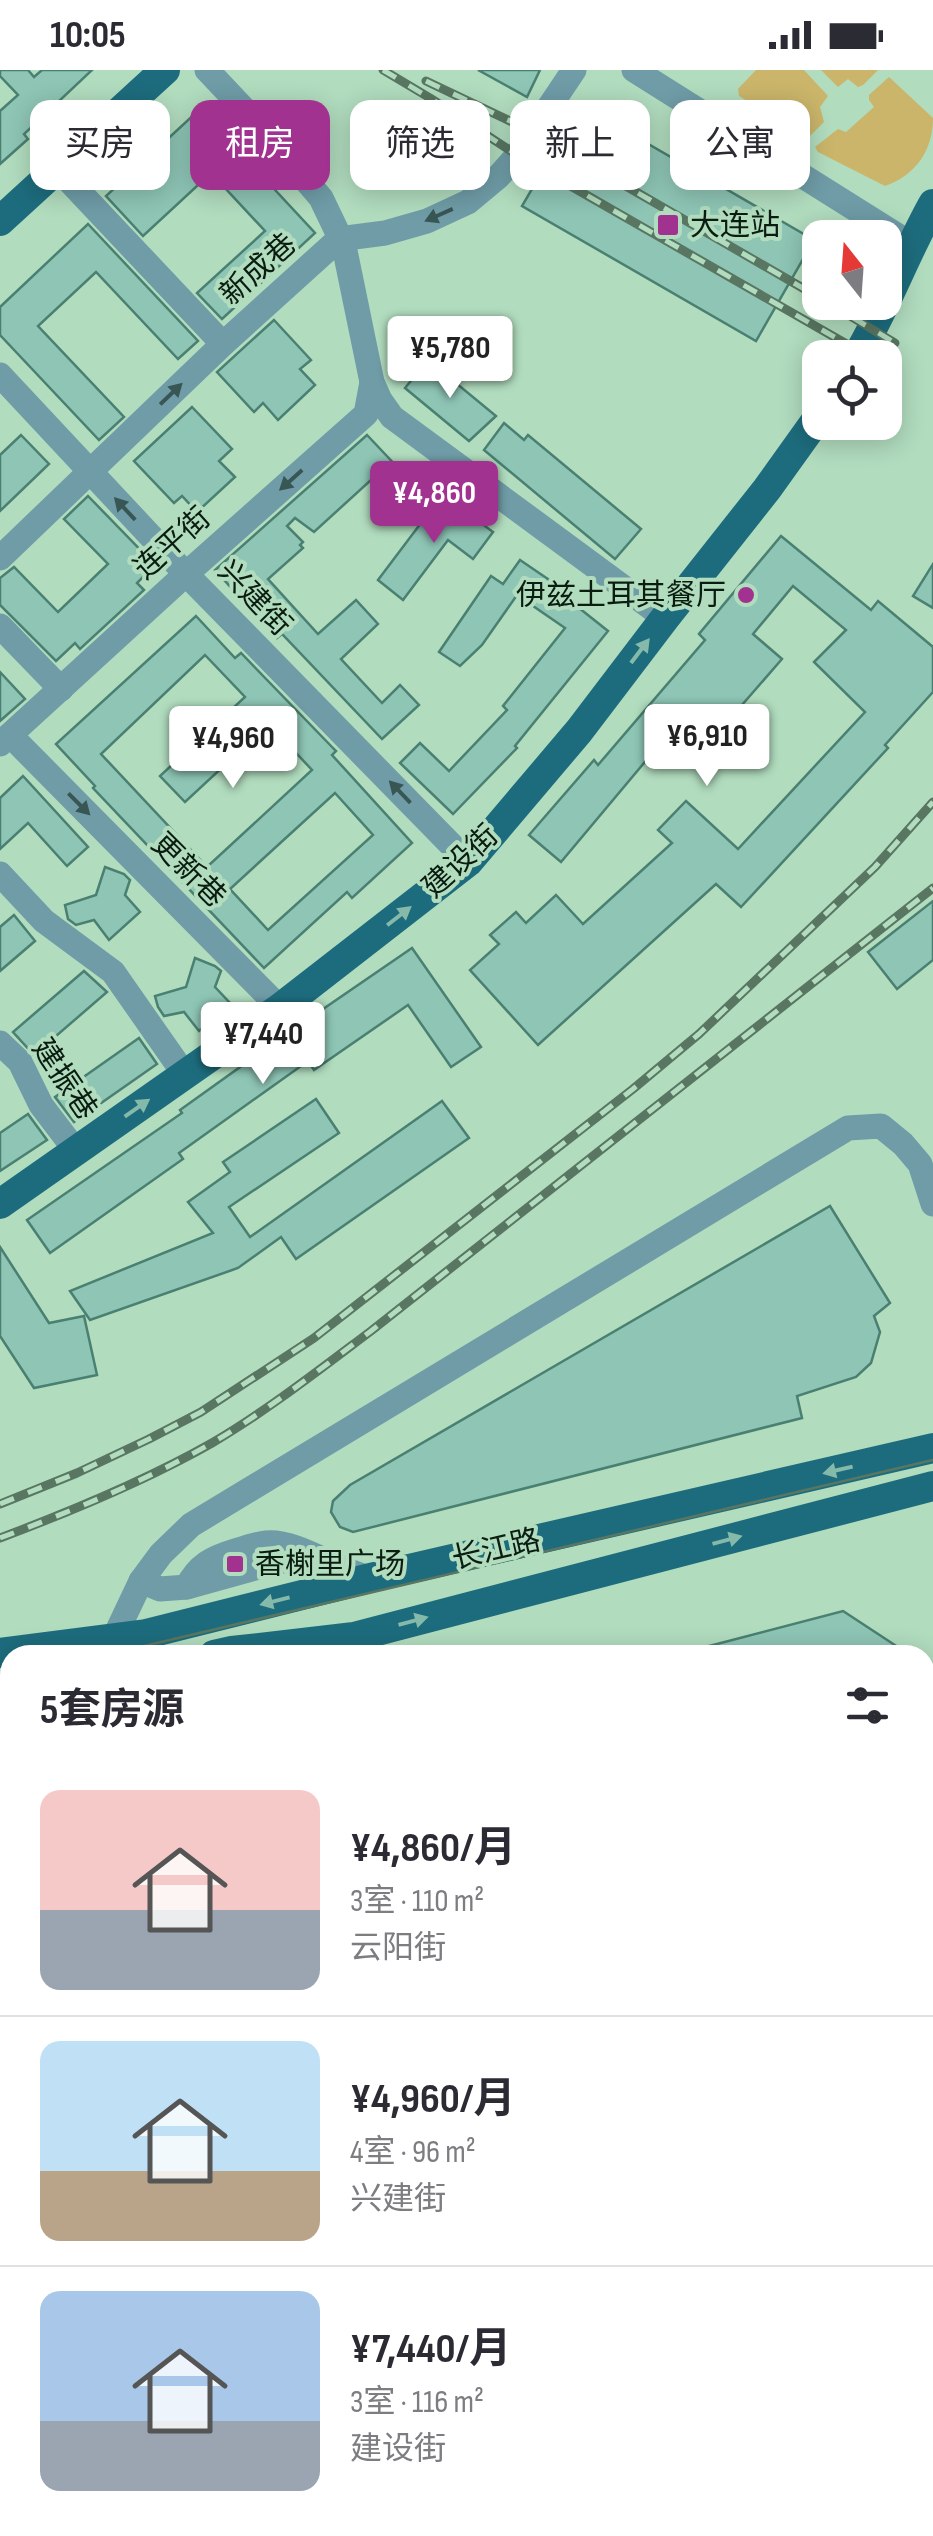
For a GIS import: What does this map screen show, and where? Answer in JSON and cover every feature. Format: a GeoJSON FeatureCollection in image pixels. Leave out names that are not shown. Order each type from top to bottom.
{"type":"FeatureCollection","features":[{"type":"Feature","properties":{"kind":"main road"},"geometry":{"type":"LineString","coordinates":[[132,100],[165,70]]}},
{"type":"Feature","properties":{"kind":"main road"},"geometry":{"type":"LineString","coordinates":[[0,221],[33,190]]}},
{"type":"Feature","properties":{"kind":"main road"},"geometry":{"type":"LineString","coordinates":[[866,340],[933,204]]}},
{"type":"Feature","properties":{"kind":"main road","name":"建设街"},"geometry":{"type":"LineString","coordinates":[[0,1204],[280,1008],[468,862],[578,732],[802,440]]}},
{"type":"Feature","properties":{"kind":"main road","name":"长江路"},"geometry":{"type":"LineString","coordinates":[[114,1645],[370,1578],[933,1448]]}},
{"type":"Feature","properties":{"kind":"main road","name":"长江路"},"geometry":{"type":"LineString","coordinates":[[356,1645],[930,1488]]}},
{"type":"Feature","properties":{"kind":"street"},"geometry":{"type":"LineString","coordinates":[[207,70],[320,198],[344,246],[372,382],[392,417],[665,618]]}},
{"type":"Feature","properties":{"kind":"street","name":"新成巷"},"geometry":{"type":"LineString","coordinates":[[0,558],[223,344],[339,239],[385,234],[468,202],[516,158],[574,70]]}},
{"type":"Feature","properties":{"kind":"street"},"geometry":{"type":"LineString","coordinates":[[634,70],[911,244]]}},
{"type":"Feature","properties":{"kind":"street"},"geometry":{"type":"LineString","coordinates":[[78,190],[223,344]]}},
{"type":"Feature","properties":{"kind":"street","name":"兴建街"},"geometry":{"type":"LineString","coordinates":[[0,375],[186,574],[468,862]]}},
{"type":"Feature","properties":{"kind":"street","name":"连平街"},"geometry":{"type":"LineString","coordinates":[[5,740],[366,414],[372,382]]}},
{"type":"Feature","properties":{"kind":"street"},"geometry":{"type":"LineString","coordinates":[[0,626],[61,689]]}},
{"type":"Feature","properties":{"kind":"street","name":"更新巷"},"geometry":{"type":"LineString","coordinates":[[5,740],[280,1008]]}},
{"type":"Feature","properties":{"kind":"street"},"geometry":{"type":"LineString","coordinates":[[0,874],[44,922],[113,972],[184,1075]]}},
{"type":"Feature","properties":{"kind":"street","name":"建振巷"},"geometry":{"type":"LineString","coordinates":[[0,1044],[20,1062],[41,1105],[76,1151]]}},
{"type":"Feature","properties":{"kind":"street"},"geometry":{"type":"LineString","coordinates":[[109,1645],[160,1554],[191,1525],[848,1128],[881,1126],[903,1144],[920,1164],[933,1204]]}},
{"type":"Feature","properties":{"kind":"street"},"geometry":{"type":"LineString","coordinates":[[141,1582],[160,1589],[187,1587],[314,1556],[370,1578]]}},
{"type":"Feature","properties":{"kind":"shaded area"},"geometry":{"type":"Polygon","coordinates":[[[756,70],[804,70],[828,96],[820,107],[824,122],[810,136],[810,100],[746,100],[739,96],[738,89],[756,70]]]}},
{"type":"Feature","properties":{"kind":"shaded area"},"geometry":{"type":"Polygon","coordinates":[[[821,70],[878,70],[863,85],[858,87],[848,79],[838,87],[821,70]]]}},
{"type":"Feature","properties":{"kind":"shaded area"},"geometry":{"type":"Polygon","coordinates":[[[889,77],[933,118],[930,141],[921,160],[906,175],[885,186],[815,147],[838,129],[846,132],[874,107],[869,95],[889,77]]]}},
{"type":"Feature","properties":{"kind":"building"},"geometry":{"type":"Polygon","coordinates":[[[0,70],[28,70],[34,77],[42,70],[92,70],[60,100],[30,100],[30,128],[24,134],[28,139],[0,164],[0,111],[18,95],[0,76],[0,70]]]}},
{"type":"Feature","properties":{"kind":"building"},"geometry":{"type":"Polygon","coordinates":[[[478,70],[540,70],[527,97],[478,70]]]}},
{"type":"Feature","properties":{"kind":"building"},"geometry":{"type":"Polygon","coordinates":[[[190,118],[193,190],[143,236],[106,196],[112,190],[170,190],[170,137],[190,118]]]}},
{"type":"Feature","properties":{"kind":"building"},"geometry":{"type":"Polygon","coordinates":[[[650,145],[670,157],[670,190],[728,190],[802,233],[802,261],[756,341],[522,206],[531,190],[650,190],[650,145]]]}},
{"type":"Feature","properties":{"kind":"building"},"geometry":{"type":"Polygon","coordinates":[[[227,190],[275,190],[315,233],[222,319],[197,293],[265,231],[227,190]]]}},
{"type":"Feature","properties":{"kind":"building"},"geometry":{"type":"Polygon","coordinates":[[[88,224],[198,341],[178,359],[96,272],[38,326],[124,417],[99,440],[0,335],[0,307],[88,224]]]}},
{"type":"Feature","properties":{"kind":"building"},"geometry":{"type":"Polygon","coordinates":[[[274,320],[311,360],[300,369],[315,385],[278,420],[263,403],[254,412],[217,372],[274,320]]]}},
{"type":"Feature","properties":{"kind":"building"},"geometry":{"type":"Polygon","coordinates":[[[428,360],[496,416],[469,441],[405,388],[428,360]]]}},
{"type":"Feature","properties":{"kind":"building"},"geometry":{"type":"Polygon","coordinates":[[[192,407],[232,449],[219,461],[235,477],[197,512],[182,496],[174,503],[134,461],[192,407]]]}},
{"type":"Feature","properties":{"kind":"building"},"geometry":{"type":"Polygon","coordinates":[[[504,423],[524,440],[528,435],[641,529],[615,559],[484,450],[504,423]]]}},
{"type":"Feature","properties":{"kind":"building"},"geometry":{"type":"Polygon","coordinates":[[[21,435],[49,464],[0,511],[0,455],[21,435]]]}},
{"type":"Feature","properties":{"kind":"building"},"geometry":{"type":"Polygon","coordinates":[[[367,435],[417,488],[398,506],[372,479],[314,532],[295,518],[287,526],[303,542],[303,548],[268,579],[318,634],[356,600],[378,624],[341,659],[382,703],[400,685],[419,705],[382,739],[282,634],[277,638],[215,570],[367,435]]]}},
{"type":"Feature","properties":{"kind":"building"},"geometry":{"type":"Polygon","coordinates":[[[88,496],[155,565],[137,583],[144,590],[80,649],[75,643],[56,661],[0,605],[0,578],[14,567],[58,612],[108,564],[64,519],[88,496]]]}},
{"type":"Feature","properties":{"kind":"building"},"geometry":{"type":"Polygon","coordinates":[[[447,498],[493,532],[473,559],[448,540],[403,600],[378,580],[424,519],[429,523],[447,498]]]}},
{"type":"Feature","properties":{"kind":"building"},"geometry":{"type":"Polygon","coordinates":[[[781,536],[871,610],[878,601],[933,647],[933,692],[885,745],[888,748],[741,907],[716,884],[538,1045],[470,970],[499,944],[490,935],[516,912],[526,923],[556,895],[583,924],[672,843],[658,830],[686,801],[738,849],[865,712],[814,662],[846,630],[793,586],[753,634],[782,659],[708,744],[680,720],[561,862],[529,835],[594,760],[598,765],[705,640],[699,634],[781,536]]]}},
{"type":"Feature","properties":{"kind":"building"},"geometry":{"type":"Polygon","coordinates":[[[520,560],[567,592],[564,596],[608,631],[517,748],[453,814],[400,763],[420,743],[449,771],[507,710],[503,706],[565,628],[517,595],[482,645],[460,666],[439,652],[491,576],[503,584],[520,560]]]}},
{"type":"Feature","properties":{"kind":"building"},"geometry":{"type":"Polygon","coordinates":[[[933,564],[933,608],[913,596],[933,564]]]}},
{"type":"Feature","properties":{"kind":"building"},"geometry":{"type":"Polygon","coordinates":[[[196,616],[235,658],[241,653],[336,751],[332,755],[412,843],[352,898],[347,892],[264,968],[56,744],[196,616]],[[205,655],[101,754],[207,867],[312,770],[269,724],[185,802],[160,776],[245,697],[205,655]],[[335,793],[230,889],[268,930],[373,835],[335,793]]]}},
{"type":"Feature","properties":{"kind":"building"},"geometry":{"type":"Polygon","coordinates":[[[0,672],[25,699],[0,721],[0,672]]]}},
{"type":"Feature","properties":{"kind":"building"},"geometry":{"type":"Polygon","coordinates":[[[23,776],[88,847],[67,866],[28,823],[0,849],[0,798],[23,776]]]}},
{"type":"Feature","properties":{"kind":"building"},"geometry":{"type":"Polygon","coordinates":[[[105,867],[130,880],[125,895],[140,912],[109,940],[94,920],[76,925],[68,919],[65,905],[96,895],[105,867]]]}},
{"type":"Feature","properties":{"kind":"building"},"geometry":{"type":"Polygon","coordinates":[[[933,901],[933,960],[897,989],[868,952],[933,901]]]}},
{"type":"Feature","properties":{"kind":"building"},"geometry":{"type":"Polygon","coordinates":[[[14,915],[35,941],[0,971],[0,927],[14,915]]]}},
{"type":"Feature","properties":{"kind":"building"},"geometry":{"type":"Polygon","coordinates":[[[412,948],[481,1047],[451,1067],[408,1005],[314,1070],[308,1061],[179,1153],[183,1159],[50,1253],[27,1220],[412,948]]]}},
{"type":"Feature","properties":{"kind":"building"},"geometry":{"type":"Polygon","coordinates":[[[195,958],[221,971],[215,987],[230,1003],[199,1031],[184,1012],[164,1016],[155,996],[186,987],[195,958]]]}},
{"type":"Feature","properties":{"kind":"building"},"geometry":{"type":"Polygon","coordinates":[[[84,971],[107,992],[34,1055],[13,1032],[84,971]]]}},
{"type":"Feature","properties":{"kind":"building"},"geometry":{"type":"Polygon","coordinates":[[[139,1038],[157,1064],[74,1122],[55,1097],[139,1038]]]}},
{"type":"Feature","properties":{"kind":"building"},"geometry":{"type":"Polygon","coordinates":[[[316,1099],[339,1133],[229,1207],[250,1237],[442,1101],[469,1138],[296,1259],[281,1237],[238,1268],[90,1320],[70,1291],[213,1233],[188,1202],[230,1172],[223,1162],[316,1099]]]}},
{"type":"Feature","properties":{"kind":"building"},"geometry":{"type":"Polygon","coordinates":[[[28,1114],[47,1140],[0,1171],[0,1133],[28,1114]]]}},
{"type":"Feature","properties":{"kind":"building"},"geometry":{"type":"Polygon","coordinates":[[[830,1206],[890,1303],[874,1316],[880,1332],[871,1363],[856,1377],[797,1396],[802,1418],[353,1532],[340,1527],[331,1512],[333,1501],[350,1485],[830,1206]]]}},
{"type":"Feature","properties":{"kind":"building"},"geometry":{"type":"Polygon","coordinates":[[[0,1247],[49,1323],[84,1316],[97,1375],[34,1388],[0,1336],[0,1247]]]}},
{"type":"Feature","properties":{"kind":"building"},"geometry":{"type":"Polygon","coordinates":[[[843,1611],[895,1645],[713,1645],[843,1611]]]}},
{"type":"Feature","properties":{"kind":"tram line"},"geometry":{"type":"LineString","coordinates":[[148,1645],[933,1460]]}},
{"type":"Feature","properties":{"kind":"railway"},"geometry":{"type":"LineString","coordinates":[[383,70],[520,157],[840,340]]}},
{"type":"Feature","properties":{"kind":"railway"},"geometry":{"type":"LineString","coordinates":[[426,81],[527,129],[802,288]]}},
{"type":"Feature","properties":{"kind":"railway"},"geometry":{"type":"LineString","coordinates":[[857,320],[890,340]]}},
{"type":"Feature","properties":{"kind":"railway"},"geometry":{"type":"LineString","coordinates":[[0,1504],[77,1473],[201,1412],[314,1338],[699,1034],[875,867],[933,802]]}},
{"type":"Feature","properties":{"kind":"railway"},"geometry":{"type":"LineString","coordinates":[[0,1538],[161,1470],[212,1443],[273,1403],[371,1331],[933,888]]}},
{"type":"Feature","properties":{"kind":"place","name":"大连站"},"geometry":{"type":"Point","coordinates":[668,225]}},
{"type":"Feature","properties":{"kind":"place","name":"伊兹土耳其餐厅"},"geometry":{"type":"Point","coordinates":[746,595]}},
{"type":"Feature","properties":{"kind":"place","name":"香榭里广场"},"geometry":{"type":"Point","coordinates":[235,1564]}}]}
